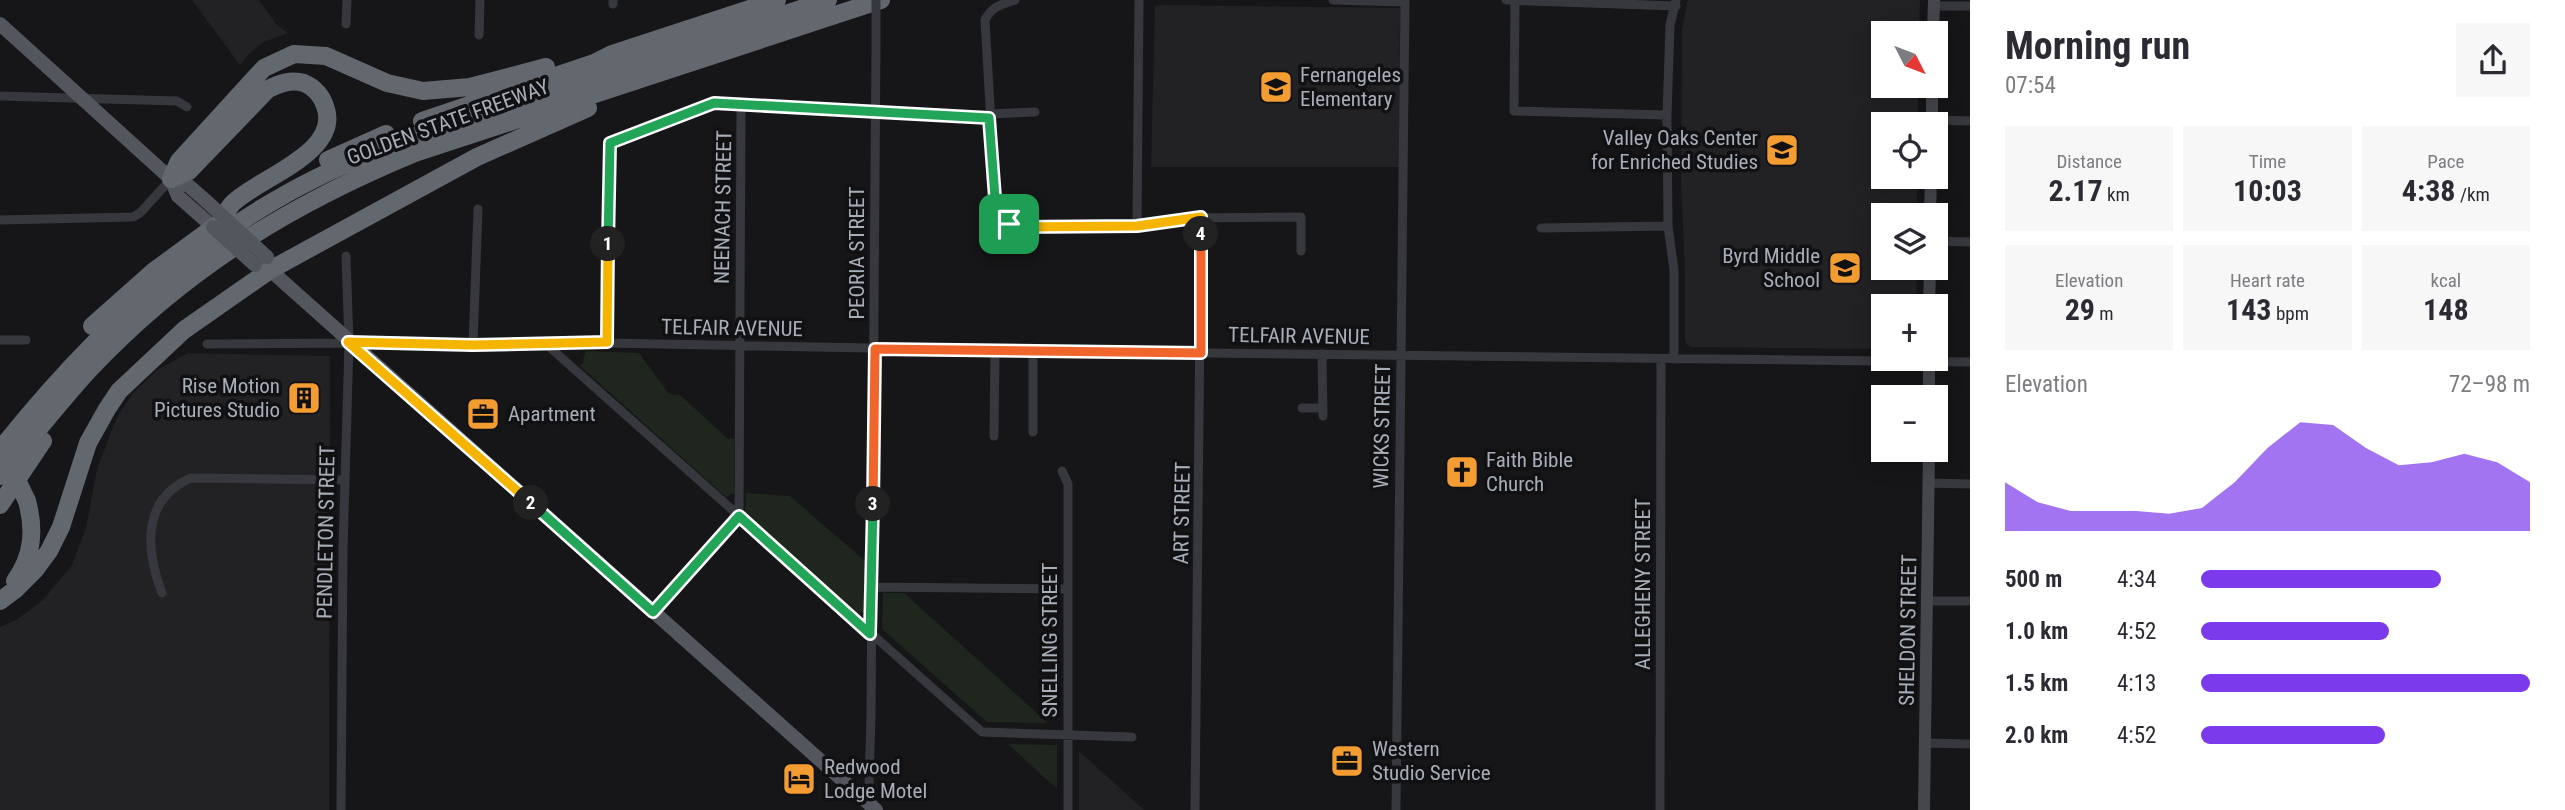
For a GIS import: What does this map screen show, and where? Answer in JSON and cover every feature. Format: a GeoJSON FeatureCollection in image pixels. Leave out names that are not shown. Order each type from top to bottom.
{"type":"FeatureCollection","features":[{"type":"Feature","properties":{"kind":"highway","name":"GOLDEN STATE FREEWAY"},"geometry":{"type":"LineString","coordinates":[[0,432],[47,374],[114,305],[154,271],[263,194],[350,149],[594,63],[612,54],[777,0]]}},
{"type":"Feature","properties":{"kind":"highway"},"geometry":{"type":"LineString","coordinates":[[0,450],[67,369],[149,290],[203,249],[286,194],[345,164],[412,136],[828,0]]}},
{"type":"Feature","properties":{"kind":"highway"},"geometry":{"type":"LineString","coordinates":[[0,599],[20,574],[31,547],[32,517],[16,478],[0,461],[56,391],[124,321],[198,260],[302,192],[416,141],[849,0]]}},
{"type":"Feature","properties":{"kind":"highway","name":"GOLDEN STATE FREEWAY"},"geometry":{"type":"LineString","coordinates":[[0,476],[89,370],[129,330],[213,261],[308,201],[358,177],[462,137],[878,0]]}},
{"type":"Feature","properties":{"kind":"highway"},"geometry":{"type":"LineString","coordinates":[[171,179],[179,161],[264,68],[294,54],[326,56],[387,83],[434,92],[612,54]]}},
{"type":"Feature","properties":{"kind":"highway"},"geometry":{"type":"LineString","coordinates":[[0,599],[16,589],[49,551],[61,527],[88,443],[119,391],[184,330],[264,264],[477,157],[605,101],[637,80]]}},
{"type":"Feature","properties":{"kind":"highway"},"geometry":{"type":"LineString","coordinates":[[171,179],[189,171],[268,89],[279,83],[292,81],[304,83],[315,90],[323,99],[327,111],[324,134],[317,144],[232,204],[220,222]]}},
{"type":"Feature","properties":{"kind":"highway"},"geometry":{"type":"LineString","coordinates":[[0,505],[37,449],[67,411],[98,375],[148,327],[171,294]]}},
{"type":"Feature","properties":{"kind":"main road"},"geometry":{"type":"LineString","coordinates":[[1933,21],[1934,3]]}},
{"type":"Feature","properties":{"kind":"main road"},"geometry":{"type":"LineString","coordinates":[[0,24],[171,179],[189,186],[199,204],[348,342],[876,810]]}},
{"type":"Feature","properties":{"kind":"main road","name":"SHELDON STREET"},"geometry":{"type":"LineString","coordinates":[[1924,810],[1929,462]]}},
{"type":"Feature","properties":{"kind":"main road"},"geometry":{"type":"LineString","coordinates":[[861,797],[869,810]]}},
{"type":"Feature","properties":{"kind":"street"},"geometry":{"type":"LineString","coordinates":[[346,24],[347,0]]}},
{"type":"Feature","properties":{"kind":"street"},"geometry":{"type":"LineString","coordinates":[[479,35],[480,0]]}},
{"type":"Feature","properties":{"kind":"street","name":"PEORIA STREET"},"geometry":{"type":"LineString","coordinates":[[861,797],[869,787],[875,349],[874,110],[878,0]]}},
{"type":"Feature","properties":{"kind":"street"},"geometry":{"type":"LineString","coordinates":[[1015,0],[998,6],[989,12],[985,20],[996,211],[1004,222],[1017,227],[1137,226],[1201,217],[1301,217],[1300,251]]}},
{"type":"Feature","properties":{"kind":"street"},"geometry":{"type":"LineString","coordinates":[[1137,226],[1139,0]]}},
{"type":"Feature","properties":{"kind":"street"},"geometry":{"type":"LineString","coordinates":[[1333,0],[1405,1]]}},
{"type":"Feature","properties":{"kind":"street"},"geometry":{"type":"LineString","coordinates":[[1506,0],[1676,3],[1670,25],[1667,115],[1668,226],[1674,270],[1674,359]]}},
{"type":"Feature","properties":{"kind":"street"},"geometry":{"type":"LineString","coordinates":[[1515,0],[1514,111],[1667,115]]}},
{"type":"Feature","properties":{"kind":"street","name":"WICKS STREET"},"geometry":{"type":"LineString","coordinates":[[1396,810],[1405,1]]}},
{"type":"Feature","properties":{"kind":"street"},"geometry":{"type":"LineString","coordinates":[[1934,3],[1970,6]]}},
{"type":"Feature","properties":{"kind":"street"},"geometry":{"type":"LineString","coordinates":[[0,96],[177,101],[187,107]]}},
{"type":"Feature","properties":{"kind":"street"},"geometry":{"type":"LineString","coordinates":[[607,342],[610,143],[714,103],[989,116],[1035,112]]}},
{"type":"Feature","properties":{"kind":"street","name":"NEENACH STREET"},"geometry":{"type":"LineString","coordinates":[[739,516],[741,106]]}},
{"type":"Feature","properties":{"kind":"street"},"geometry":{"type":"LineString","coordinates":[[1948,122],[1970,121]]}},
{"type":"Feature","properties":{"kind":"street"},"geometry":{"type":"LineString","coordinates":[[0,220],[132,217],[140,213],[171,179]]}},
{"type":"Feature","properties":{"kind":"street"},"geometry":{"type":"LineString","coordinates":[[473,345],[478,208]]}},
{"type":"Feature","properties":{"kind":"street","name":"ART STREET"},"geometry":{"type":"LineString","coordinates":[[1195,810],[1201,217]]}},
{"type":"Feature","properties":{"kind":"street"},"geometry":{"type":"LineString","coordinates":[[1541,228],[1668,226]]}},
{"type":"Feature","properties":{"kind":"street"},"geometry":{"type":"LineString","coordinates":[[1948,241],[1970,242]]}},
{"type":"Feature","properties":{"kind":"street","name":"PENDLETON STREET"},"geometry":{"type":"LineString","coordinates":[[341,810],[348,342],[346,256]]}},
{"type":"Feature","properties":{"kind":"street"},"geometry":{"type":"LineString","coordinates":[[0,340],[26,340]]}},
{"type":"Feature","properties":{"kind":"street","name":"TELFAIR AVENUE"},"geometry":{"type":"LineString","coordinates":[[207,344],[348,342],[473,345],[607,342],[875,349],[1871,360]]}},
{"type":"Feature","properties":{"kind":"street"},"geometry":{"type":"LineString","coordinates":[[546,344],[982,732],[1132,737]]}},
{"type":"Feature","properties":{"kind":"street"},"geometry":{"type":"LineString","coordinates":[[994,436],[995,350]]}},
{"type":"Feature","properties":{"kind":"street"},"geometry":{"type":"LineString","coordinates":[[1033,351],[1036,427]]}},
{"type":"Feature","properties":{"kind":"street"},"geometry":{"type":"LineString","coordinates":[[1302,408],[1323,412],[1322,354]]}},
{"type":"Feature","properties":{"kind":"street","name":"ALLEGHENY STREET"},"geometry":{"type":"LineString","coordinates":[[1660,810],[1661,359]]}},
{"type":"Feature","properties":{"kind":"street","name":"TELFAIR AVENUE"},"geometry":{"type":"LineString","coordinates":[[1948,361],[1970,362]]}},
{"type":"Feature","properties":{"kind":"street","name":"SNELLING STREET"},"geometry":{"type":"LineString","coordinates":[[1062,471],[1068,484],[1068,810]]}},
{"type":"Feature","properties":{"kind":"street"},"geometry":{"type":"LineString","coordinates":[[162,593],[154,573],[153,517],[160,500],[173,485],[191,478],[344,480]]}},
{"type":"Feature","properties":{"kind":"street"},"geometry":{"type":"LineString","coordinates":[[1928,483],[1970,484]]}},
{"type":"Feature","properties":{"kind":"street"},"geometry":{"type":"LineString","coordinates":[[653,612],[739,516]]}},
{"type":"Feature","properties":{"kind":"street"},"geometry":{"type":"LineString","coordinates":[[872,587],[1067,589]]}},
{"type":"Feature","properties":{"kind":"street"},"geometry":{"type":"LineString","coordinates":[[1927,601],[1970,601]]}},
{"type":"Feature","properties":{"kind":"street"},"geometry":{"type":"LineString","coordinates":[[1925,743],[1970,744]]}},
{"type":"Feature","properties":{"kind":"shaded area"},"geometry":{"type":"Polygon","coordinates":[[[192,0],[259,0],[276,24],[288,33],[264,42],[240,65],[192,0]]]}},
{"type":"Feature","properties":{"kind":"shaded area","name":"Valley Oaks Center for Enriched Studies"},"geometry":{"type":"Polygon","coordinates":[[[1688,0],[1920,0],[1919,21],[1871,21],[1871,98],[1918,98],[1918,112],[1871,112],[1871,189],[1917,189],[1917,203],[1871,203],[1871,280],[1917,280],[1916,294],[1871,294],[1871,349],[1687,345],[1681,184],[1682,29],[1688,0]]]}},
{"type":"Feature","properties":{"kind":"shaded area","name":"Fernangeles Elementary"},"geometry":{"type":"Polygon","coordinates":[[[1155,6],[1400,8],[1399,167],[1151,167],[1155,6]]]}},
{"type":"Feature","properties":{"kind":"shaded area"},"geometry":{"type":"Polygon","coordinates":[[[586,351],[639,353],[669,394],[680,395],[728,439],[734,438],[734,493],[726,497],[579,365],[584,363],[586,351]]]}},
{"type":"Feature","properties":{"kind":"shaded area"},"geometry":{"type":"Polygon","coordinates":[[[188,353],[330,356],[329,810],[0,810],[0,627],[16,620],[42,601],[72,565],[86,528],[97,469],[117,417],[134,392],[157,370],[188,353]]]}},
{"type":"Feature","properties":{"kind":"shaded area"},"geometry":{"type":"Polygon","coordinates":[[[746,493],[790,496],[866,562],[865,611],[857,615],[745,514],[746,493]]]}},
{"type":"Feature","properties":{"kind":"shaded area"},"geometry":{"type":"Polygon","coordinates":[[[883,593],[904,593],[1048,723],[987,722],[882,629],[883,593]]]}},
{"type":"Feature","properties":{"kind":"shaded area"},"geometry":{"type":"Polygon","coordinates":[[[1008,744],[1057,745],[1057,789],[1008,744]]]}},
{"type":"Feature","properties":{"kind":"shaded area"},"geometry":{"type":"Polygon","coordinates":[[[1079,751],[1144,810],[1079,810],[1079,751]]]}},
{"type":"Feature","properties":{"kind":"place","name":"Fernangeles Elementary"},"geometry":{"type":"Point","coordinates":[1276,87]}},
{"type":"Feature","properties":{"kind":"place","name":"Valley Oaks Center for Enriched Studies"},"geometry":{"type":"Point","coordinates":[1782,150]}},
{"type":"Feature","properties":{"kind":"place","name":"Byrd Middle School"},"geometry":{"type":"Point","coordinates":[1845,268]}},
{"type":"Feature","properties":{"kind":"place","name":"Rise Motion Pictures Studio"},"geometry":{"type":"Point","coordinates":[304,398]}},
{"type":"Feature","properties":{"kind":"place","name":"Apartment"},"geometry":{"type":"Point","coordinates":[483,414]}},
{"type":"Feature","properties":{"kind":"place","name":"Faith Bible Church"},"geometry":{"type":"Point","coordinates":[1462,472]}},
{"type":"Feature","properties":{"kind":"place","name":"Western Studio Service"},"geometry":{"type":"Point","coordinates":[1347,761]}},
{"type":"Feature","properties":{"kind":"place","name":"Redwood Lodge Motel"},"geometry":{"type":"Point","coordinates":[799,779]}},
{"type":"Feature","properties":{"kind":"route"},"geometry":{"type":"LineString","coordinates":[[714,103],[989,118],[996,211],[1004,222],[1009,224],[1017,227],[1137,226],[1201,217],[1201,353],[875,349],[870,634],[739,516],[653,612],[348,342],[473,345],[607,342],[610,143],[714,103]]}}]}
